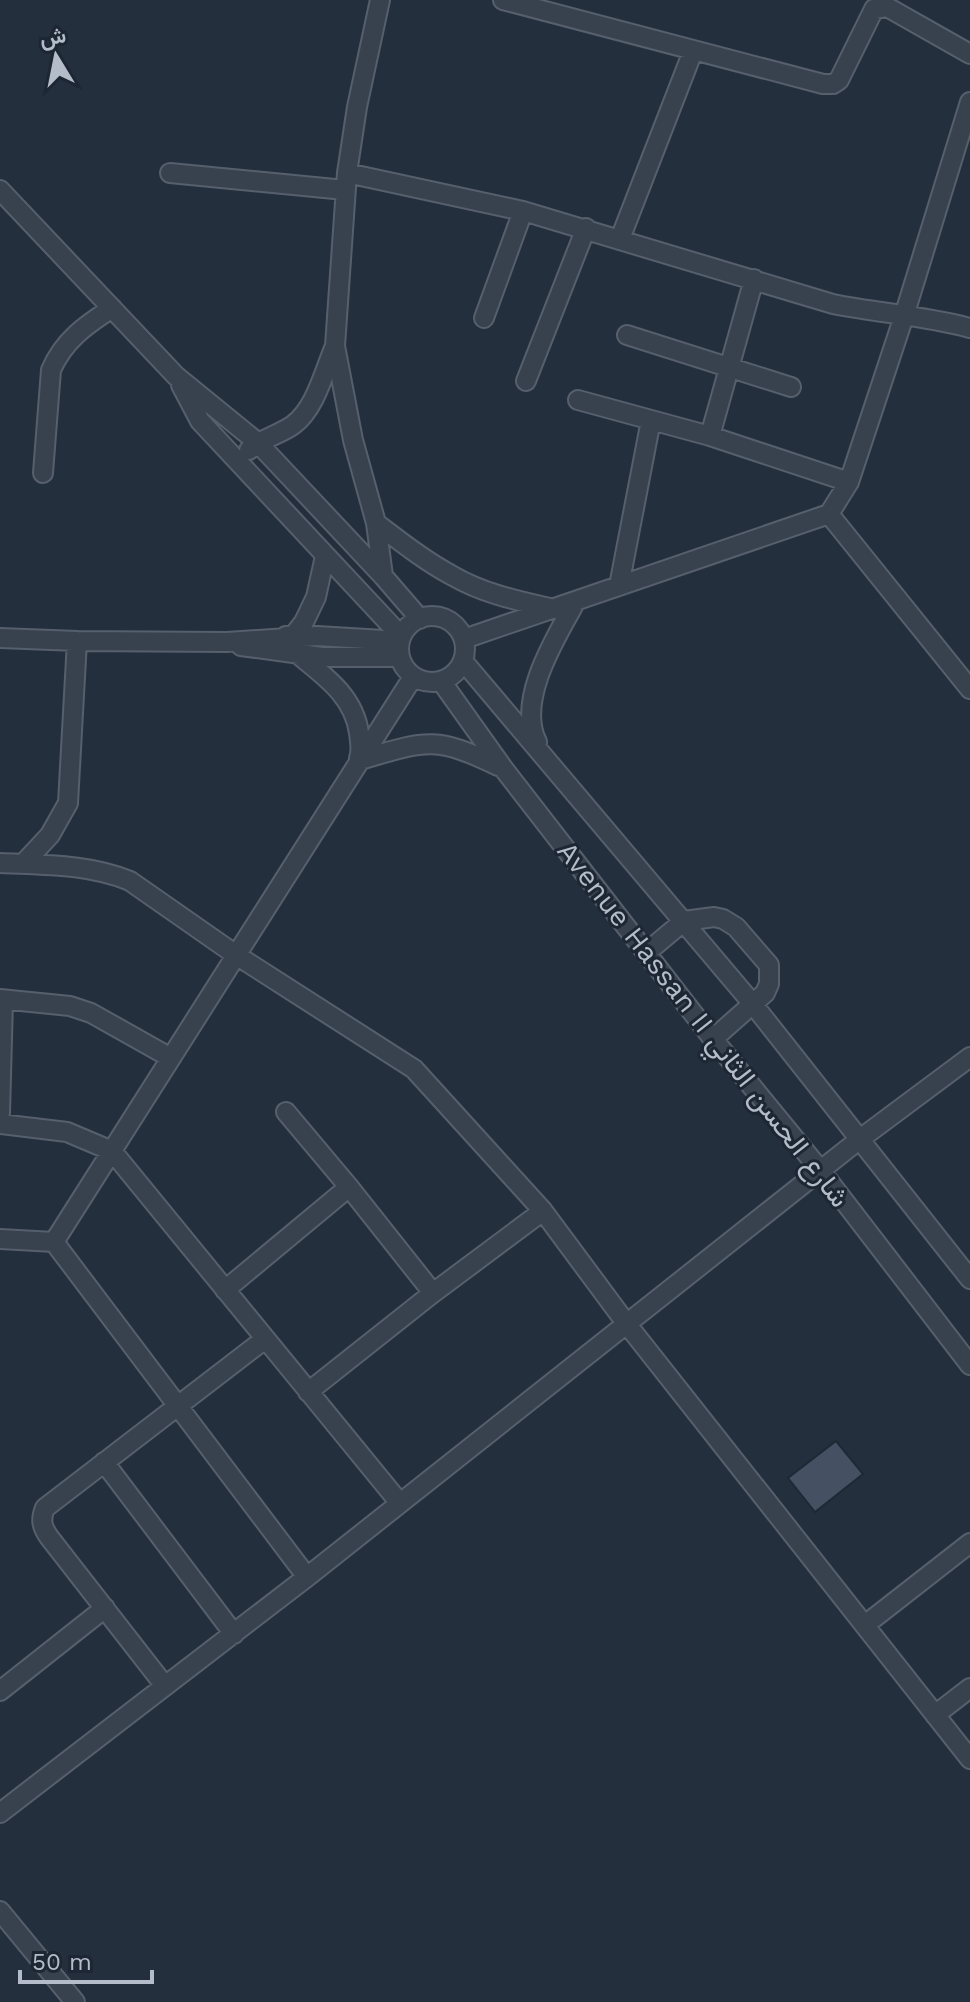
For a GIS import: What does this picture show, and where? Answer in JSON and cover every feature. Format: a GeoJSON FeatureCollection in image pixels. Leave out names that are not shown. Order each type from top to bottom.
{"type":"FeatureCollection","features":[{"type":"Feature","properties":{"kind":"street"},"geometry":{"type":"LineString","coordinates":[[380,0],[357,107],[346,182],[335,346],[353,440],[376,523],[383,576]]}},
{"type":"Feature","properties":{"kind":"street"},"geometry":{"type":"LineString","coordinates":[[503,0],[802,80],[833,84],[839,80],[874,9],[880,6],[887,7],[970,54]]}},
{"type":"Feature","properties":{"kind":"street"},"geometry":{"type":"LineString","coordinates":[[620,239],[693,51]]}},
{"type":"Feature","properties":{"kind":"street"},"geometry":{"type":"LineString","coordinates":[[464,639],[829,514],[849,482],[970,102]]}},
{"type":"Feature","properties":{"kind":"street"},"geometry":{"type":"LineString","coordinates":[[170,173],[346,182],[523,211],[833,304],[928,318],[970,328]]}},
{"type":"Feature","properties":{"kind":"street"},"geometry":{"type":"LineString","coordinates":[[0,190],[176,376],[257,442],[420,619]]}},
{"type":"Feature","properties":{"kind":"street"},"geometry":{"type":"LineString","coordinates":[[484,318],[523,211]]}},
{"type":"Feature","properties":{"kind":"street"},"geometry":{"type":"LineString","coordinates":[[526,381],[586,228]]}},
{"type":"Feature","properties":{"kind":"street"},"geometry":{"type":"LineString","coordinates":[[710,436],[754,279]]}},
{"type":"Feature","properties":{"kind":"street"},"geometry":{"type":"LineString","coordinates":[[43,473],[51,370],[77,331],[112,308]]}},
{"type":"Feature","properties":{"kind":"street"},"geometry":{"type":"LineString","coordinates":[[627,335],[791,387]]}},
{"type":"Feature","properties":{"kind":"street"},"geometry":{"type":"LineString","coordinates":[[238,460],[257,442],[296,423],[314,396],[335,346]]}},
{"type":"Feature","properties":{"kind":"street"},"geometry":{"type":"LineString","coordinates":[[176,376],[200,421],[325,556],[400,645],[413,677],[421,681],[441,681],[454,674],[463,661],[464,639],[449,621],[438,617],[420,619],[409,626],[400,645]]}},
{"type":"Feature","properties":{"kind":"street"},"geometry":{"type":"LineString","coordinates":[[578,400],[710,436],[849,482]]}},
{"type":"Feature","properties":{"kind":"street"},"geometry":{"type":"LineString","coordinates":[[619,586],[651,420]]}},
{"type":"Feature","properties":{"kind":"street"},"geometry":{"type":"LineString","coordinates":[[829,514],[970,689]]}},
{"type":"Feature","properties":{"kind":"street"},"geometry":{"type":"LineString","coordinates":[[376,523],[454,578],[493,593],[554,609]]}},
{"type":"Feature","properties":{"kind":"street"},"geometry":{"type":"LineString","coordinates":[[0,638],[227,642],[294,635],[316,597],[325,556]]}},
{"type":"Feature","properties":{"kind":"street"},"geometry":{"type":"LineString","coordinates":[[542,752],[532,732],[535,693],[548,652],[576,601]]}},
{"type":"Feature","properties":{"kind":"street"},"geometry":{"type":"LineString","coordinates":[[280,637],[317,636],[400,645]]}},
{"type":"Feature","properties":{"kind":"street"},"geometry":{"type":"LineString","coordinates":[[23,864],[50,835],[68,803],[77,641]]}},
{"type":"Feature","properties":{"kind":"street"},"geometry":{"type":"LineString","coordinates":[[227,642],[322,657],[400,645]]}},
{"type":"Feature","properties":{"kind":"street"},"geometry":{"type":"LineString","coordinates":[[297,654],[330,680],[351,707],[357,722],[361,753],[357,765]]}},
{"type":"Feature","properties":{"kind":"street","name":"Avenue Hassan II شارع الحسن الثاني"},"geometry":{"type":"LineString","coordinates":[[463,661],[752,1003],[970,1279]]}},
{"type":"Feature","properties":{"kind":"street"},"geometry":{"type":"LineString","coordinates":[[54,1242],[413,677]]}},
{"type":"Feature","properties":{"kind":"street","name":"Avenue Hassan II شارع الحسن الثاني"},"geometry":{"type":"LineString","coordinates":[[441,681],[503,768],[970,1365]]}},
{"type":"Feature","properties":{"kind":"street"},"geometry":{"type":"LineString","coordinates":[[357,765],[423,742],[464,749],[503,768]]}},
{"type":"Feature","properties":{"kind":"street"},"geometry":{"type":"LineString","coordinates":[[0,863],[86,868],[130,881],[236,955],[414,1069],[543,1211],[626,1323],[970,1759]]}},
{"type":"Feature","properties":{"kind":"street"},"geometry":{"type":"LineString","coordinates":[[647,952],[684,921],[714,917],[729,922],[769,965],[769,984],[765,993],[713,1039]]}},
{"type":"Feature","properties":{"kind":"street"},"geometry":{"type":"LineString","coordinates":[[0,1113],[2,1000],[70,1006],[91,1013],[171,1058]]}},
{"type":"Feature","properties":{"kind":"street"},"geometry":{"type":"LineString","coordinates":[[0,1813],[307,1577],[860,1139],[970,1057]]}},
{"type":"Feature","properties":{"kind":"street"},"geometry":{"type":"LineString","coordinates":[[286,1112],[433,1293]]}},
{"type":"Feature","properties":{"kind":"street"},"geometry":{"type":"LineString","coordinates":[[0,1124],[67,1132],[112,1151],[399,1502]]}},
{"type":"Feature","properties":{"kind":"street"},"geometry":{"type":"LineString","coordinates":[[225,1290],[349,1187]]}},
{"type":"Feature","properties":{"kind":"street"},"geometry":{"type":"LineString","coordinates":[[308,1392],[543,1211]]}},
{"type":"Feature","properties":{"kind":"street"},"geometry":{"type":"LineString","coordinates":[[0,1239],[54,1242],[307,1577]]}},
{"type":"Feature","properties":{"kind":"street"},"geometry":{"type":"LineString","coordinates":[[165,1686],[49,1537],[42,1522],[45,1508],[265,1339]]}},
{"type":"Feature","properties":{"kind":"street"},"geometry":{"type":"LineString","coordinates":[[104,1462],[234,1634]]}},
{"type":"Feature","properties":{"kind":"street"},"geometry":{"type":"LineString","coordinates":[[865,1625],[970,1543]]}},
{"type":"Feature","properties":{"kind":"street"},"geometry":{"type":"LineString","coordinates":[[0,1691],[105,1608]]}},
{"type":"Feature","properties":{"kind":"street"},"geometry":{"type":"LineString","coordinates":[[935,1715],[970,1688]]}},
{"type":"Feature","properties":{"kind":"street"},"geometry":{"type":"LineString","coordinates":[[0,1911],[75,2002]]}},
{"type":"Feature","properties":{"kind":"building"},"geometry":{"type":"Polygon","coordinates":[[[836,1441],[863,1474],[815,1512],[788,1478],[836,1441]]]}}]}
